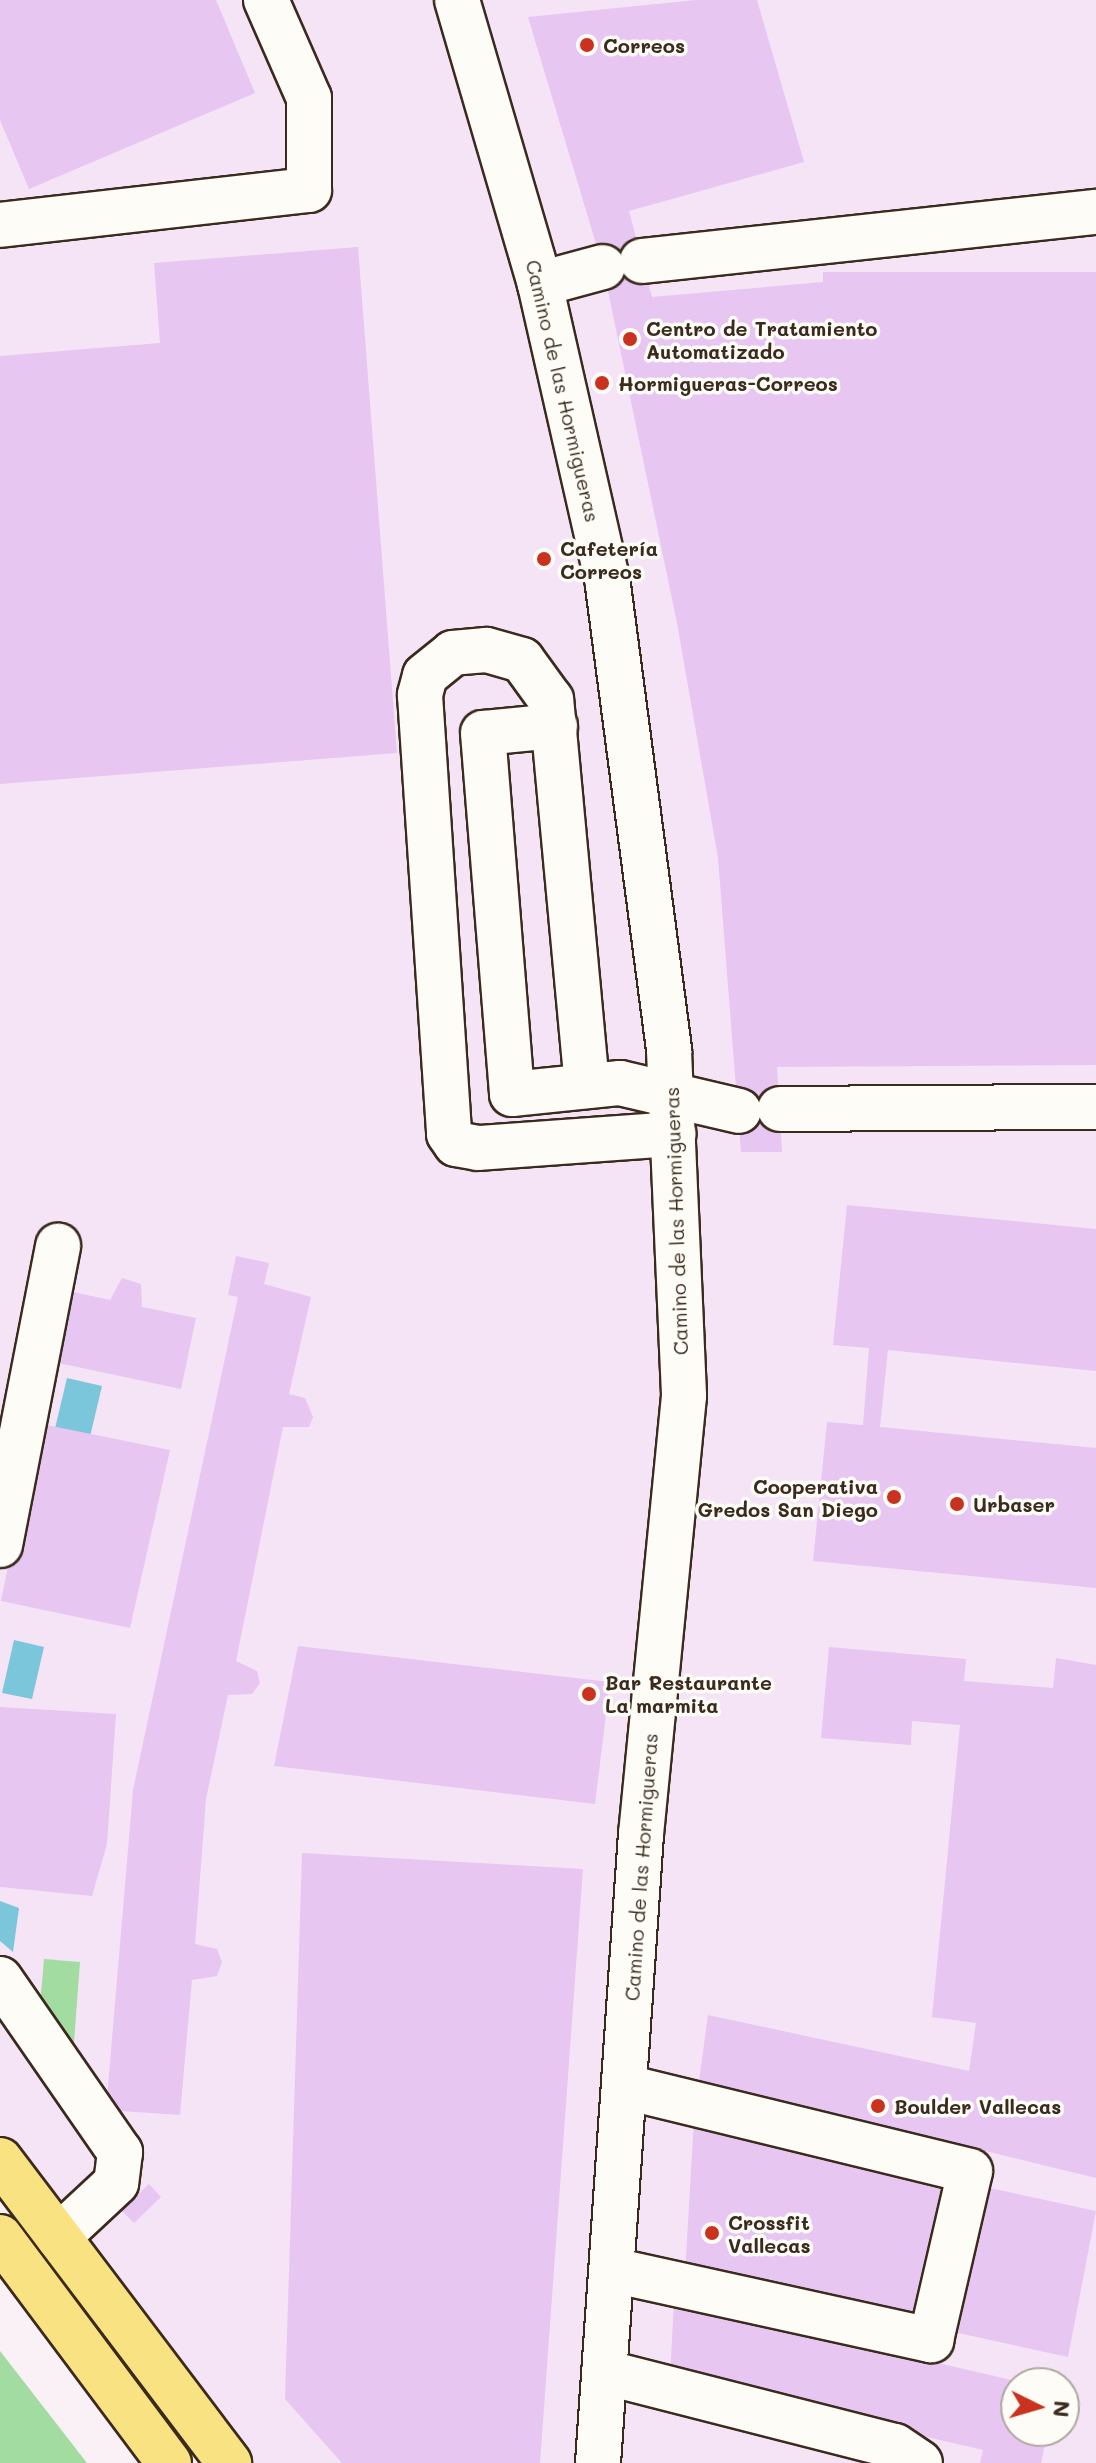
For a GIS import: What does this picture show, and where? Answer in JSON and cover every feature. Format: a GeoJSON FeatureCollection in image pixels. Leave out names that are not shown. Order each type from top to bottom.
{"type":"FeatureCollection","features":[{"type":"Feature","properties":{"kind":"main road"},"geometry":{"type":"LineString","coordinates":[[0,2160],[229,2463]]}},
{"type":"Feature","properties":{"kind":"main road"},"geometry":{"type":"LineString","coordinates":[[0,2237],[169,2463]]}},
{"type":"Feature","properties":{"kind":"street"},"geometry":{"type":"LineString","coordinates":[[0,225],[309,190],[309,98],[266,0]]}},
{"type":"Feature","properties":{"kind":"street","name":"Camino de las Hormigueras"},"geometry":{"type":"LineString","coordinates":[[457,0],[540,284],[607,578],[642,812],[672,1113],[684,1396],[641,1834],[598,2463]]}},
{"type":"Feature","properties":{"kind":"street"},"geometry":{"type":"LineString","coordinates":[[540,284],[622,264],[1096,212]]}},
{"type":"Feature","properties":{"kind":"street"},"geometry":{"type":"LineString","coordinates":[[604,1084],[555,726],[539,675],[505,653],[453,653],[425,676],[449,1134],[465,1148],[672,1113],[1096,1107]]}},
{"type":"Feature","properties":{"kind":"street"},"geometry":{"type":"LineString","coordinates":[[555,726],[483,733],[512,1094],[604,1084],[672,1113]]}},
{"type":"Feature","properties":{"kind":"street"},"geometry":{"type":"LineString","coordinates":[[0,1545],[58,1246]]}},
{"type":"Feature","properties":{"kind":"street"},"geometry":{"type":"LineString","coordinates":[[0,1979],[120,2152],[116,2183],[58,2237]]}},
{"type":"Feature","properties":{"kind":"street"},"geometry":{"type":"LineString","coordinates":[[612,2270],[931,2340],[970,2171],[625,2087]]}},
{"type":"Feature","properties":{"kind":"street"},"geometry":{"type":"LineString","coordinates":[[604,2372],[895,2446],[920,2463]]}},
{"type":"Feature","properties":{"kind":"shaded area"},"geometry":{"type":"Polygon","coordinates":[[[0,0],[1096,0],[1096,2463],[229,2463],[0,2160],[0,0]]]}},
{"type":"Feature","properties":{"kind":"green space"},"geometry":{"type":"Polygon","coordinates":[[[44,1959],[80,1962],[74,2042],[65,2050],[39,2017],[44,1959]]]}},
{"type":"Feature","properties":{"kind":"green space"},"geometry":{"type":"Polygon","coordinates":[[[0,2351],[87,2463],[0,2463],[0,2351]]]}},
{"type":"Feature","properties":{"kind":"water"},"geometry":{"type":"Polygon","coordinates":[[[67,1378],[102,1386],[88,1445],[53,1437],[67,1378]]]}},
{"type":"Feature","properties":{"kind":"water"},"geometry":{"type":"Polygon","coordinates":[[[14,1640],[44,1647],[32,1699],[2,1693],[14,1640]]]}},
{"type":"Feature","properties":{"kind":"water"},"geometry":{"type":"Polygon","coordinates":[[[0,1901],[19,1908],[13,1952],[0,1941],[0,1901]]]}},
{"type":"Feature","properties":{"kind":"building"},"geometry":{"type":"Polygon","coordinates":[[[0,0],[216,0],[255,93],[29,189],[0,120],[0,0]]]}},
{"type":"Feature","properties":{"kind":"building"},"geometry":{"type":"Polygon","coordinates":[[[696,0],[757,0],[804,162],[629,211],[652,297],[823,282],[823,272],[1096,272],[1096,1065],[777,1067],[782,1152],[741,1152],[718,858],[677,623],[603,267],[528,17],[696,0]]]}},
{"type":"Feature","properties":{"kind":"building"},"geometry":{"type":"Polygon","coordinates":[[[358,247],[397,753],[0,784],[0,356],[160,343],[154,263],[358,247]]]}},
{"type":"Feature","properties":{"kind":"building"},"geometry":{"type":"Polygon","coordinates":[[[847,1205],[1096,1229],[1096,1371],[888,1350],[880,1427],[1096,1448],[1096,1588],[813,1561],[827,1422],[863,1425],[869,1348],[833,1345],[847,1205]]]}},
{"type":"Feature","properties":{"kind":"building"},"geometry":{"type":"Polygon","coordinates":[[[236,1256],[269,1263],[264,1284],[311,1297],[289,1394],[305,1398],[313,1417],[309,1427],[283,1427],[236,1661],[257,1671],[260,1683],[252,1694],[228,1695],[206,1799],[195,1944],[217,1949],[222,1962],[217,1976],[192,1980],[180,2115],[106,2110],[133,1790],[238,1297],[228,1295],[236,1256]]]}},
{"type":"Feature","properties":{"kind":"building"},"geometry":{"type":"Polygon","coordinates":[[[122,1278],[141,1284],[142,1307],[196,1318],[181,1389],[49,1361],[64,1290],[110,1300],[122,1278]]]}},
{"type":"Feature","properties":{"kind":"building"},"geometry":{"type":"Polygon","coordinates":[[[37,1423],[170,1450],[130,1628],[1,1601],[37,1423]]]}},
{"type":"Feature","properties":{"kind":"building"},"geometry":{"type":"Polygon","coordinates":[[[298,1646],[610,1682],[595,1804],[274,1766],[298,1646]]]}},
{"type":"Feature","properties":{"kind":"building"},"geometry":{"type":"Polygon","coordinates":[[[829,1647],[966,1659],[964,1681],[1053,1688],[1056,1658],[1096,1665],[1096,2178],[699,2081],[708,2015],[969,2071],[976,2023],[932,2017],[960,1725],[912,1721],[911,1745],[821,1738],[829,1647]]]}},
{"type":"Feature","properties":{"kind":"building"},"geometry":{"type":"Polygon","coordinates":[[[0,1707],[116,1714],[107,1844],[92,1896],[0,1887],[0,1707]]]}},
{"type":"Feature","properties":{"kind":"building"},"geometry":{"type":"Polygon","coordinates":[[[302,1853],[583,1869],[540,2463],[342,2463],[285,2399],[302,1853]]]}},
{"type":"Feature","properties":{"kind":"building"},"geometry":{"type":"Polygon","coordinates":[[[694,2119],[959,2180],[926,2328],[685,2274],[694,2119]]]}},
{"type":"Feature","properties":{"kind":"building"},"geometry":{"type":"Polygon","coordinates":[[[149,2184],[161,2197],[134,2223],[121,2210],[149,2184]]]}},
{"type":"Feature","properties":{"kind":"building"},"geometry":{"type":"Polygon","coordinates":[[[990,2188],[1096,2211],[1068,2357],[958,2333],[990,2188]]]}},
{"type":"Feature","properties":{"kind":"building"},"geometry":{"type":"Polygon","coordinates":[[[674,2302],[1000,2377],[1000,2447],[1044,2447],[1041,2463],[980,2463],[983,2450],[670,2377],[674,2302]]]}},
{"type":"Feature","properties":{"kind":"place","name":"Correos"},"geometry":{"type":"Point","coordinates":[587,45]}},
{"type":"Feature","properties":{"kind":"place","name":"Centro de Tratamiento Automatizado"},"geometry":{"type":"Point","coordinates":[630,339]}},
{"type":"Feature","properties":{"kind":"place","name":"Hormigueras-Correos"},"geometry":{"type":"Point","coordinates":[602,383]}},
{"type":"Feature","properties":{"kind":"place","name":"Cafetería Correos"},"geometry":{"type":"Point","coordinates":[544,559]}},
{"type":"Feature","properties":{"kind":"place","name":"Cooperativa Gredos San Diego"},"geometry":{"type":"Point","coordinates":[894,1497]}},
{"type":"Feature","properties":{"kind":"place","name":"Urbaser"},"geometry":{"type":"Point","coordinates":[957,1504]}},
{"type":"Feature","properties":{"kind":"place","name":"Bar Restaurante La marmita"},"geometry":{"type":"Point","coordinates":[589,1694]}},
{"type":"Feature","properties":{"kind":"place","name":"Boulder Vallecas"},"geometry":{"type":"Point","coordinates":[878,2106]}},
{"type":"Feature","properties":{"kind":"place","name":"Crossfit Vallecas"},"geometry":{"type":"Point","coordinates":[712,2233]}}]}
